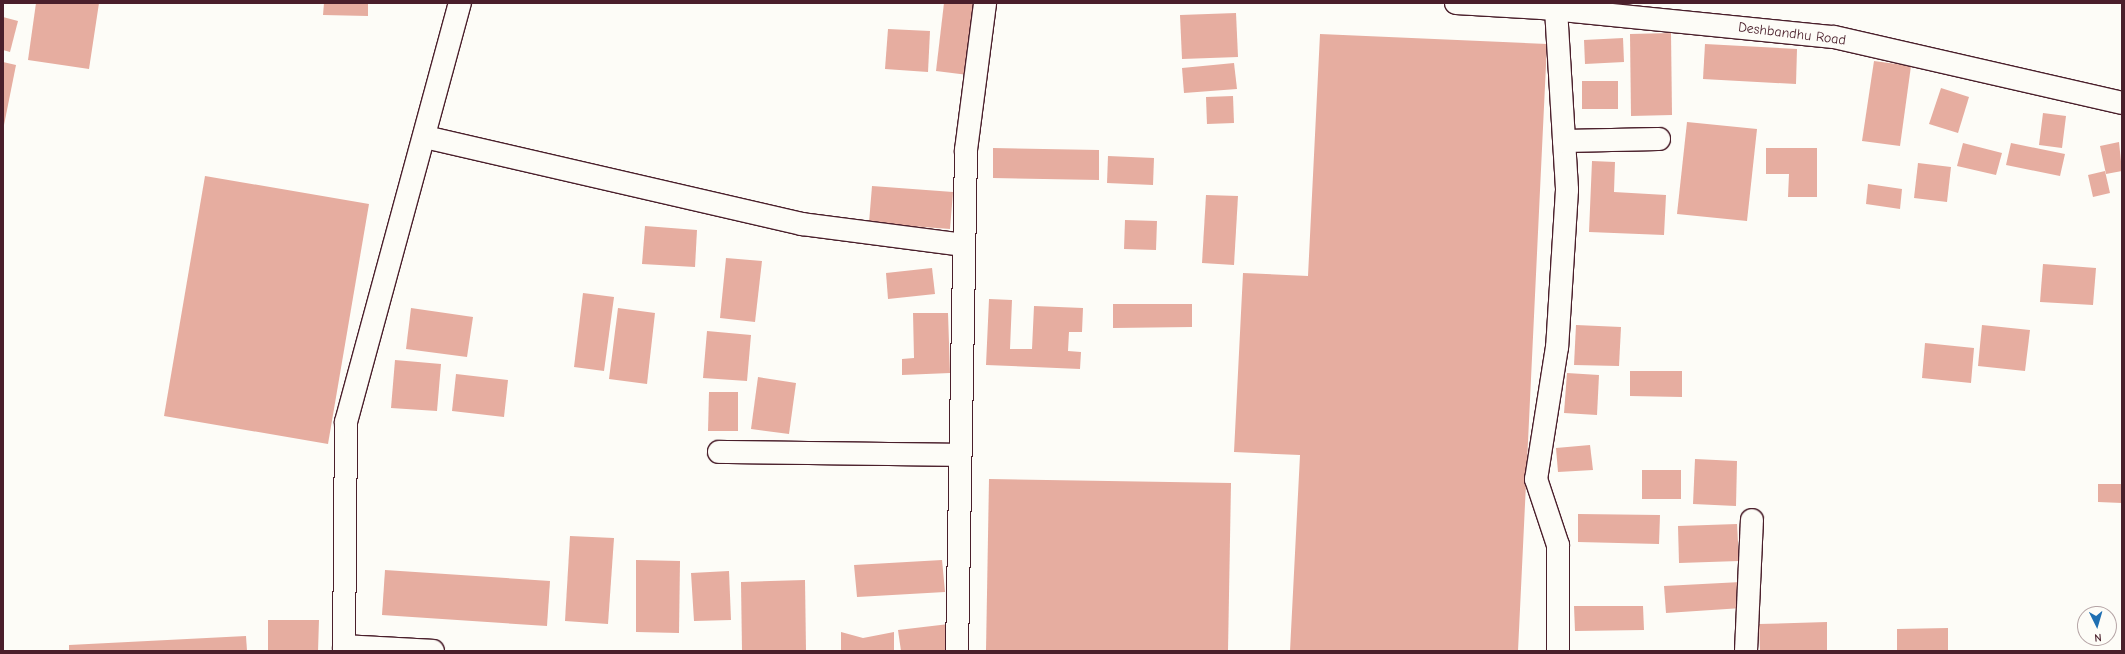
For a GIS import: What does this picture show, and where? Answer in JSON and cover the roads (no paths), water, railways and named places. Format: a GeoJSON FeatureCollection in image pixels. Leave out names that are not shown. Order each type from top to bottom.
{"type":"FeatureCollection","features":[{"type":"Feature","properties":{"kind":"street"},"geometry":{"type":"LineString","coordinates":[[433,651],[344,648],[346,422],[460,3]]}},
{"type":"Feature","properties":{"kind":"street"},"geometry":{"type":"LineString","coordinates":[[957,651],[958,455],[966,150],[985,3]]}},
{"type":"Feature","properties":{"kind":"street","name":"Deshbandhu Road"},"geometry":{"type":"LineString","coordinates":[[1456,3],[1556,10],[1834,37],[2122,103]]}},
{"type":"Feature","properties":{"kind":"street"},"geometry":{"type":"LineString","coordinates":[[1556,10],[1567,190],[1557,347],[1536,479],[1558,545],[1558,651]]}},
{"type":"Feature","properties":{"kind":"street"},"geometry":{"type":"LineString","coordinates":[[424,137],[802,224],[963,245]]}},
{"type":"Feature","properties":{"kind":"street"},"geometry":{"type":"LineString","coordinates":[[1564,141],[1659,140]]}},
{"type":"Feature","properties":{"kind":"street"},"geometry":{"type":"LineString","coordinates":[[719,452],[958,455]]}},
{"type":"Feature","properties":{"kind":"street"},"geometry":{"type":"LineString","coordinates":[[1746,651],[1752,520]]}}]}
